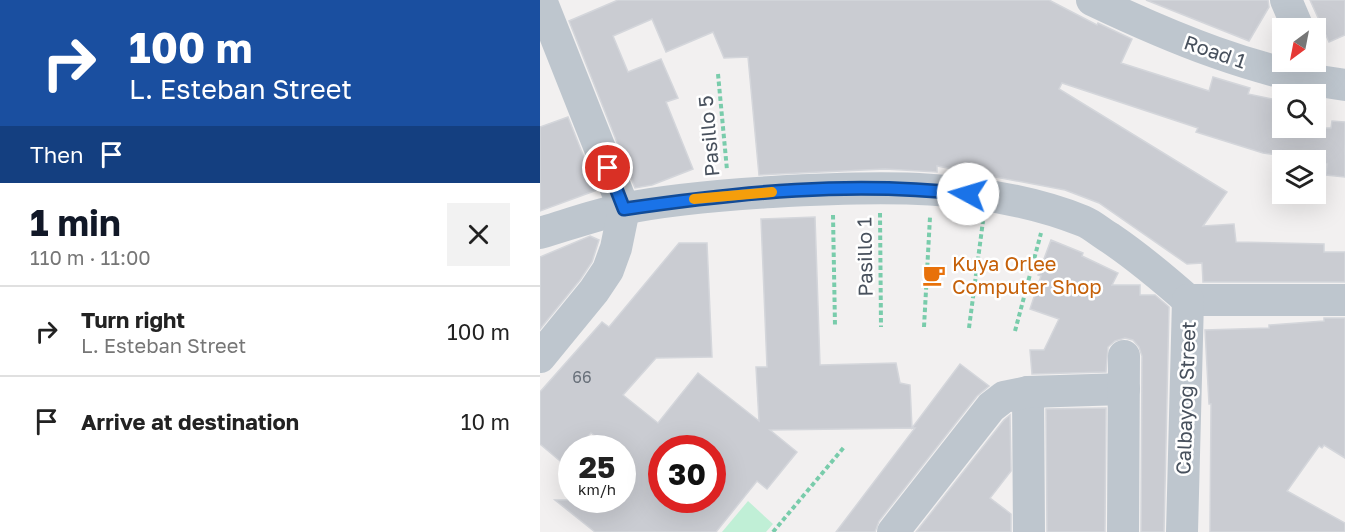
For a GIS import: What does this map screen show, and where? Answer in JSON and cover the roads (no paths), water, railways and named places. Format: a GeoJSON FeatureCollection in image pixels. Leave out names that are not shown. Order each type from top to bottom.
{"type":"FeatureCollection","features":[{"type":"Feature","properties":{"kind":"street","name":"Road 1"},"geometry":{"type":"LineString","coordinates":[[1092,0],[1185,42],[1235,60],[1325,76]]}},
{"type":"Feature","properties":{"kind":"street"},"geometry":{"type":"LineString","coordinates":[[1286,0],[1294,18]]}},
{"type":"Feature","properties":{"kind":"street"},"geometry":{"type":"LineString","coordinates":[[540,357],[594,291],[608,270],[616,248],[624,209],[546,3]]}},
{"type":"Feature","properties":{"kind":"street","name":"Calbayog Street"},"geometry":{"type":"LineString","coordinates":[[540,233],[624,209],[729,195],[879,187],[986,196],[1047,208],[1086,222],[1142,260],[1188,300],[1182,532]]}},
{"type":"Feature","properties":{"kind":"street"},"geometry":{"type":"LineString","coordinates":[[1188,300],[1345,300]]}},
{"type":"Feature","properties":{"kind":"street"},"geometry":{"type":"LineString","coordinates":[[1123,532],[1124,356]]}},
{"type":"Feature","properties":{"kind":"street"},"geometry":{"type":"LineString","coordinates":[[893,532],[991,407],[1004,397],[1028,392],[1124,389]]}},
{"type":"Feature","properties":{"kind":"street"},"geometry":{"type":"LineString","coordinates":[[1026,528],[1028,392]]}},
{"type":"Feature","properties":{"kind":"place","name":"Kuya Orlee Computer Shop"},"geometry":{"type":"Point","coordinates":[934,275]}}]}
